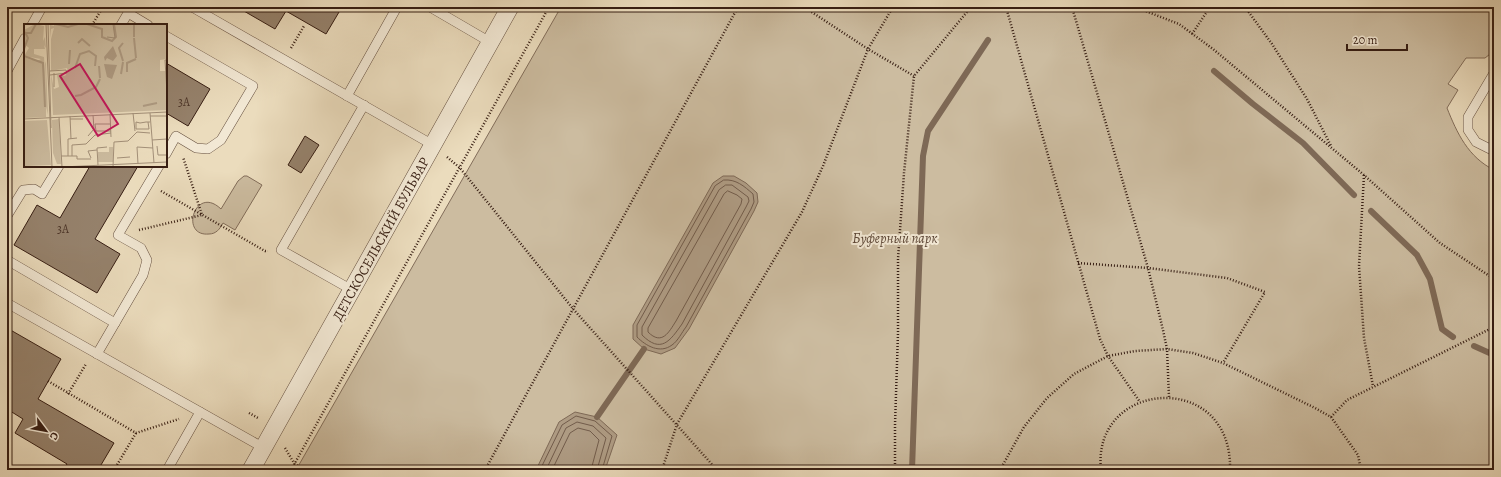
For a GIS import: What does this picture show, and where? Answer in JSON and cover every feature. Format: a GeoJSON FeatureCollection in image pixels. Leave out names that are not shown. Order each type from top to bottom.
{"type":"FeatureCollection","features":[{"type":"Feature","properties":{"kind":"street","name":"ДЕТСКОСЕЛЬСКИЙ БУЛЬВАР"},"geometry":{"type":"LineString","coordinates":[[251,470],[352,290],[438,149],[490,42],[510,7]]}},
{"type":"Feature","properties":{"kind":"lane"},"geometry":{"type":"LineString","coordinates":[[33,24],[42,7]]}},
{"type":"Feature","properties":{"kind":"lane"},"geometry":{"type":"LineString","coordinates":[[192,7],[438,149]]}},
{"type":"Feature","properties":{"kind":"lane"},"geometry":{"type":"LineString","coordinates":[[347,96],[398,7]]}},
{"type":"Feature","properties":{"kind":"lane"},"geometry":{"type":"LineString","coordinates":[[430,7],[490,42]]}},
{"type":"Feature","properties":{"kind":"lane"},"geometry":{"type":"LineString","coordinates":[[122,24],[128,13],[146,24]]}},
{"type":"Feature","properties":{"kind":"lane"},"geometry":{"type":"LineString","coordinates":[[167,37],[253,86],[221,140],[208,149],[196,148],[176,136],[167,152]]}},
{"type":"Feature","properties":{"kind":"lane"},"geometry":{"type":"LineString","coordinates":[[7,71],[24,40]]}},
{"type":"Feature","properties":{"kind":"lane"},"geometry":{"type":"LineString","coordinates":[[1494,73],[1468,117],[1468,130],[1476,142],[1494,151]]}},
{"type":"Feature","properties":{"kind":"lane"},"geometry":{"type":"LineString","coordinates":[[352,290],[281,250],[364,106]]}},
{"type":"Feature","properties":{"kind":"lane"},"geometry":{"type":"LineString","coordinates":[[7,216],[23,190],[34,189],[42,194],[57,167]]}},
{"type":"Feature","properties":{"kind":"lane"},"geometry":{"type":"LineString","coordinates":[[95,353],[115,323],[143,275],[147,260],[141,248],[118,235],[158,167]]}},
{"type":"Feature","properties":{"kind":"lane"},"geometry":{"type":"LineString","coordinates":[[7,260],[115,323]]}},
{"type":"Feature","properties":{"kind":"lane"},"geometry":{"type":"LineString","coordinates":[[7,303],[264,448]]}},
{"type":"Feature","properties":{"kind":"lane"},"geometry":{"type":"LineString","coordinates":[[167,470],[200,412]]}},
{"type":"Feature","properties":{"kind":"path"},"geometry":{"type":"LineString","coordinates":[[93,24],[102,7]]}},
{"type":"Feature","properties":{"kind":"path"},"geometry":{"type":"LineString","coordinates":[[290,470],[549,7]]}},
{"type":"Feature","properties":{"kind":"path"},"geometry":{"type":"LineString","coordinates":[[485,470],[574,310],[738,7]]}},
{"type":"Feature","properties":{"kind":"path"},"geometry":{"type":"LineString","coordinates":[[804,7],[868,49],[914,76]]}},
{"type":"Feature","properties":{"kind":"path"},"geometry":{"type":"LineString","coordinates":[[662,470],[678,424],[802,212],[823,166],[868,49],[893,7]]}},
{"type":"Feature","properties":{"kind":"path"},"geometry":{"type":"LineString","coordinates":[[896,470],[895,425],[898,333],[898,259],[904,173],[914,76],[972,7]]}},
{"type":"Feature","properties":{"kind":"path"},"geometry":{"type":"LineString","coordinates":[[1006,7],[1100,339],[1108,356],[1140,402]]}},
{"type":"Feature","properties":{"kind":"path"},"geometry":{"type":"LineString","coordinates":[[1072,7],[1148,268],[1167,349],[1169,397]]}},
{"type":"Feature","properties":{"kind":"path"},"geometry":{"type":"LineString","coordinates":[[1135,7],[1179,24],[1213,49],[1364,175],[1440,242],[1494,279]]}},
{"type":"Feature","properties":{"kind":"path"},"geometry":{"type":"LineString","coordinates":[[1192,34],[1210,7]]}},
{"type":"Feature","properties":{"kind":"path"},"geometry":{"type":"LineString","coordinates":[[1245,7],[1272,44],[1307,99],[1332,148]]}},
{"type":"Feature","properties":{"kind":"path"},"geometry":{"type":"LineString","coordinates":[[283,60],[304,26]]}},
{"type":"Feature","properties":{"kind":"path"},"geometry":{"type":"LineString","coordinates":[[176,136],[202,215]]}},
{"type":"Feature","properties":{"kind":"path"},"geometry":{"type":"LineString","coordinates":[[438,149],[460,168],[574,310],[678,424],[717,470]]}},
{"type":"Feature","properties":{"kind":"path"},"geometry":{"type":"LineString","coordinates":[[1364,175],[1359,266],[1364,338],[1373,386]]}},
{"type":"Feature","properties":{"kind":"path"},"geometry":{"type":"LineString","coordinates":[[148,184],[265,251],[281,250]]}},
{"type":"Feature","properties":{"kind":"path"},"geometry":{"type":"LineString","coordinates":[[118,235],[202,215]]}},
{"type":"Feature","properties":{"kind":"path"},"geometry":{"type":"LineString","coordinates":[[1078,263],[1148,268],[1226,278],[1265,292],[1223,363]]}},
{"type":"Feature","properties":{"kind":"path"},"geometry":{"type":"LineString","coordinates":[[1330,417],[1347,400],[1494,327]]}},
{"type":"Feature","properties":{"kind":"path"},"geometry":{"type":"LineString","coordinates":[[1000,470],[1024,427],[1047,398],[1074,374],[1108,356],[1135,351],[1167,349],[1193,353],[1223,363],[1315,408],[1330,417],[1358,455],[1361,470]]}},
{"type":"Feature","properties":{"kind":"path"},"geometry":{"type":"LineString","coordinates":[[68,394],[95,353]]}},
{"type":"Feature","properties":{"kind":"path"},"geometry":{"type":"LineString","coordinates":[[48,382],[136,433]]}},
{"type":"Feature","properties":{"kind":"path"},"geometry":{"type":"LineString","coordinates":[[1101,470],[1100,462],[1102,447],[1107,433],[1115,420],[1126,410],[1140,402],[1154,398],[1169,397],[1184,400],[1198,406],[1210,415],[1220,426],[1230,454],[1230,470]]}},
{"type":"Feature","properties":{"kind":"path"},"geometry":{"type":"LineString","coordinates":[[114,470],[136,433],[200,412]]}},
{"type":"Feature","properties":{"kind":"path"},"geometry":{"type":"LineString","coordinates":[[283,444],[294,463],[304,470]]}},
{"type":"Feature","properties":{"kind":"green space","name":"Буферный парк"},"geometry":{"type":"Polygon","coordinates":[[[561,7],[1494,7],[1494,51],[1485,58],[1466,58],[1448,84],[1458,90],[1447,108],[1464,144],[1485,165],[1494,170],[1494,470],[296,470],[561,7]]]}},
{"type":"Feature","properties":{"kind":"green space"},"geometry":{"type":"Polygon","coordinates":[[[244,176],[247,176],[262,185],[235,230],[223,223],[214,233],[200,233],[195,228],[193,221],[194,213],[198,207],[204,203],[212,203],[221,209],[238,181],[244,176]]]}},
{"type":"Feature","properties":{"kind":"water"},"geometry":{"type":"Polygon","coordinates":[[[723,176],[734,176],[746,183],[757,193],[758,202],[754,211],[689,329],[675,348],[661,354],[644,349],[633,339],[633,325],[713,183],[723,176]]]}},
{"type":"Feature","properties":{"kind":"water"},"geometry":{"type":"Polygon","coordinates":[[[575,412],[597,417],[617,435],[605,470],[536,470],[559,422],[575,412]]]}},
{"type":"Feature","properties":{"kind":"building"},"geometry":{"type":"Polygon","coordinates":[[[237,7],[342,7],[326,34],[286,11],[275,29],[237,7]]]}},
{"type":"Feature","properties":{"kind":"building"},"geometry":{"type":"Polygon","coordinates":[[[167,64],[210,89],[188,126],[167,114],[167,64]]]}},
{"type":"Feature","properties":{"kind":"building"},"geometry":{"type":"Polygon","coordinates":[[[305,136],[319,145],[301,173],[288,165],[305,136]]]}},
{"type":"Feature","properties":{"kind":"building"},"geometry":{"type":"Polygon","coordinates":[[[89,167],[137,167],[95,239],[120,254],[97,293],[14,245],[37,205],[60,218],[89,167]]]}},
{"type":"Feature","properties":{"kind":"building"},"geometry":{"type":"Polygon","coordinates":[[[7,328],[61,359],[38,399],[114,443],[98,470],[63,470],[67,464],[15,433],[23,419],[7,409],[7,328]]]}},
{"type":"Feature","properties":{"kind":"waterway"},"geometry":{"type":"LineString","coordinates":[[912,470],[923,156],[928,131],[988,40]]}},
{"type":"Feature","properties":{"kind":"waterway"},"geometry":{"type":"LineString","coordinates":[[1214,71],[1303,143],[1354,195]]}},
{"type":"Feature","properties":{"kind":"waterway"},"geometry":{"type":"LineString","coordinates":[[1371,211],[1417,255],[1430,279],[1442,329],[1453,337]]}},
{"type":"Feature","properties":{"kind":"waterway"},"geometry":{"type":"LineString","coordinates":[[1474,346],[1494,355]]}},
{"type":"Feature","properties":{"kind":"waterway"},"geometry":{"type":"LineString","coordinates":[[597,417],[644,349]]}}]}
